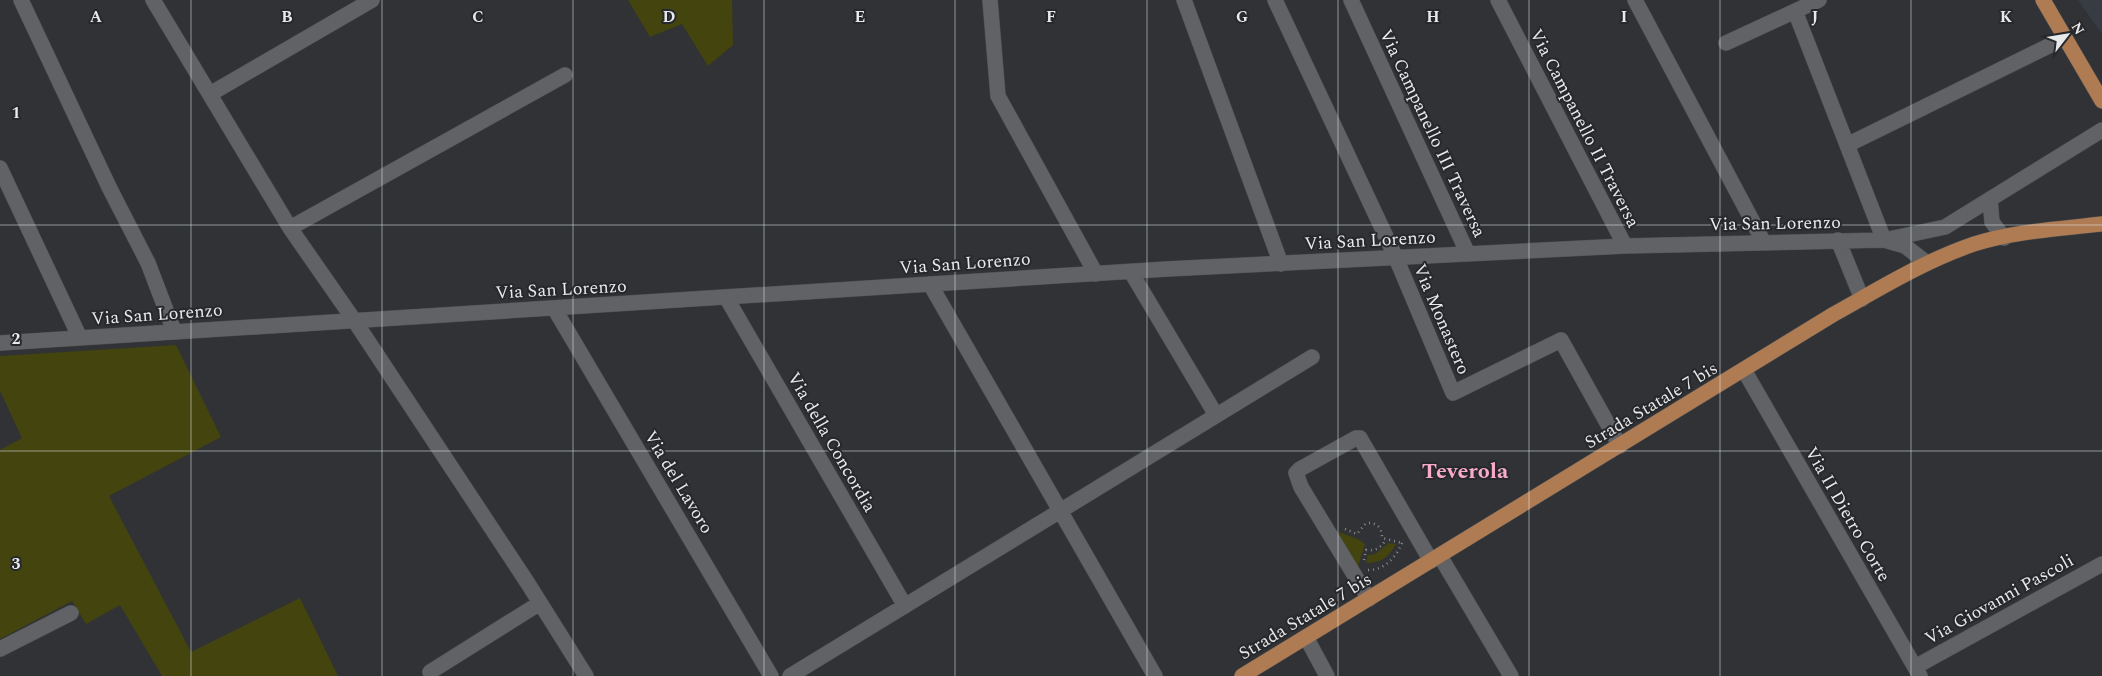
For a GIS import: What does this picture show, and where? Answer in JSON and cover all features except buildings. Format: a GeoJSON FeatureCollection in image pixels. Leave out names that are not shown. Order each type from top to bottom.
{"type":"FeatureCollection","features":[{"type":"Feature","properties":{"kind":"main road"},"geometry":{"type":"LineString","coordinates":[[2043,0],[2102,101]]}},
{"type":"Feature","properties":{"kind":"main road","name":"Strada Statale 7 bis"},"geometry":{"type":"LineString","coordinates":[[1242,676],[1744,370],[1862,299],[1927,263],[1975,244],[2004,238],[2101,227]]}},
{"type":"Feature","properties":{"kind":"street"},"geometry":{"type":"LineString","coordinates":[[21,0],[109,186],[148,263],[174,331]]}},
{"type":"Feature","properties":{"kind":"street"},"geometry":{"type":"LineString","coordinates":[[210,94],[372,0]]}},
{"type":"Feature","properties":{"kind":"street"},"geometry":{"type":"LineString","coordinates":[[990,0],[998,96],[1096,274]]}},
{"type":"Feature","properties":{"kind":"street"},"geometry":{"type":"LineString","coordinates":[[1184,0],[1281,264]]}},
{"type":"Feature","properties":{"kind":"street"},"geometry":{"type":"LineString","coordinates":[[1275,0],[1396,258]]}},
{"type":"Feature","properties":{"kind":"street","name":"Via Campanello III Traversa"},"geometry":{"type":"LineString","coordinates":[[1352,0],[1468,254]]}},
{"type":"Feature","properties":{"kind":"street","name":"Via Campanello II Traversa"},"geometry":{"type":"LineString","coordinates":[[1498,0],[1625,246]]}},
{"type":"Feature","properties":{"kind":"street"},"geometry":{"type":"LineString","coordinates":[[1635,0],[1764,241]]}},
{"type":"Feature","properties":{"kind":"street"},"geometry":{"type":"LineString","coordinates":[[1726,43],[1819,0]]}},
{"type":"Feature","properties":{"kind":"street"},"geometry":{"type":"LineString","coordinates":[[157,1],[290,228],[354,320],[586,676]]}},
{"type":"Feature","properties":{"kind":"street"},"geometry":{"type":"LineString","coordinates":[[1795,11],[1884,240],[1945,227],[2102,130]]}},
{"type":"Feature","properties":{"kind":"street"},"geometry":{"type":"LineString","coordinates":[[1847,145],[2065,38]]}},
{"type":"Feature","properties":{"kind":"street"},"geometry":{"type":"LineString","coordinates":[[290,228],[564,75]]}},
{"type":"Feature","properties":{"kind":"street"},"geometry":{"type":"LineString","coordinates":[[0,168],[80,338]]}},
{"type":"Feature","properties":{"kind":"street"},"geometry":{"type":"LineString","coordinates":[[1990,199],[1992,222],[2004,238]]}},
{"type":"Feature","properties":{"kind":"street"},"geometry":{"type":"LineString","coordinates":[[1838,240],[1862,299]]}},
{"type":"Feature","properties":{"kind":"street","name":"Via San Lorenzo"},"geometry":{"type":"LineString","coordinates":[[0,343],[1096,274],[1625,246],[1764,241],[1884,240],[1904,246],[1927,263]]}},
{"type":"Feature","properties":{"kind":"street","name":"Via Monastero"},"geometry":{"type":"LineString","coordinates":[[1396,258],[1453,394],[1562,340],[1620,446]]}},
{"type":"Feature","properties":{"kind":"street"},"geometry":{"type":"LineString","coordinates":[[1131,272],[1216,415]]}},
{"type":"Feature","properties":{"kind":"street"},"geometry":{"type":"LineString","coordinates":[[930,284],[1155,676]]}},
{"type":"Feature","properties":{"kind":"street","name":"Via della Concordia"},"geometry":{"type":"LineString","coordinates":[[726,297],[905,606]]}},
{"type":"Feature","properties":{"kind":"street","name":"Via del Lavoro"},"geometry":{"type":"LineString","coordinates":[[554,308],[771,676]]}},
{"type":"Feature","properties":{"kind":"street"},"geometry":{"type":"LineString","coordinates":[[790,676],[1312,356]]}},
{"type":"Feature","properties":{"kind":"street","name":"Via II Dietro Corte"},"geometry":{"type":"LineString","coordinates":[[1744,370],[1917,671]]}},
{"type":"Feature","properties":{"kind":"street"},"geometry":{"type":"LineString","coordinates":[[1369,599],[1301,486],[1296,473],[1356,438],[1360,438],[1511,676]]}},
{"type":"Feature","properties":{"kind":"street","name":"Via Giovanni Pascoli"},"geometry":{"type":"LineString","coordinates":[[1917,671],[2102,564]]}},
{"type":"Feature","properties":{"kind":"street"},"geometry":{"type":"LineString","coordinates":[[430,672],[540,603]]}},
{"type":"Feature","properties":{"kind":"street"},"geometry":{"type":"LineString","coordinates":[[0,650],[72,613]]}},
{"type":"Feature","properties":{"kind":"street"},"geometry":{"type":"LineString","coordinates":[[1306,637],[1328,676]]}},
{"type":"Feature","properties":{"kind":"path"},"geometry":{"type":"LineString","coordinates":[[1344,529],[1357,534],[1366,523],[1372,522],[1378,525],[1382,531],[1382,538],[1402,543]]}},
{"type":"Feature","properties":{"kind":"path"},"geometry":{"type":"LineString","coordinates":[[1362,570],[1380,567],[1396,558],[1403,537]]}},
{"type":"Feature","properties":{"kind":"path"},"geometry":{"type":"LineString","coordinates":[[1364,563],[1366,550],[1378,549],[1386,539]]}},
{"type":"Feature","properties":{"kind":"shaded area"},"geometry":{"type":"Polygon","coordinates":[[[628,0],[732,0],[733,45],[708,66],[682,24],[650,37],[628,0]]]}},
{"type":"Feature","properties":{"kind":"shaded area"},"geometry":{"type":"Polygon","coordinates":[[[2078,0],[2102,0],[2102,34],[2080,3],[2078,0]]]}},
{"type":"Feature","properties":{"kind":"shaded area"},"geometry":{"type":"Polygon","coordinates":[[[176,345],[221,437],[109,496],[191,652],[300,598],[338,676],[162,676],[120,605],[86,624],[72,601],[0,639],[0,450],[22,438],[0,391],[0,356],[176,345]]]}},
{"type":"Feature","properties":{"kind":"shaded area"},"geometry":{"type":"Polygon","coordinates":[[[1335,532],[1358,539],[1365,544],[1358,567],[1335,532]]]}},
{"type":"Feature","properties":{"kind":"shaded area"},"geometry":{"type":"Polygon","coordinates":[[[1389,543],[1396,544],[1387,556],[1376,562],[1366,563],[1368,555],[1375,554],[1389,543]]]}},
{"type":"Feature","properties":{"kind":"district","name":"Teverola"},"geometry":{"type":"Point","coordinates":[1465,470]}}]}
